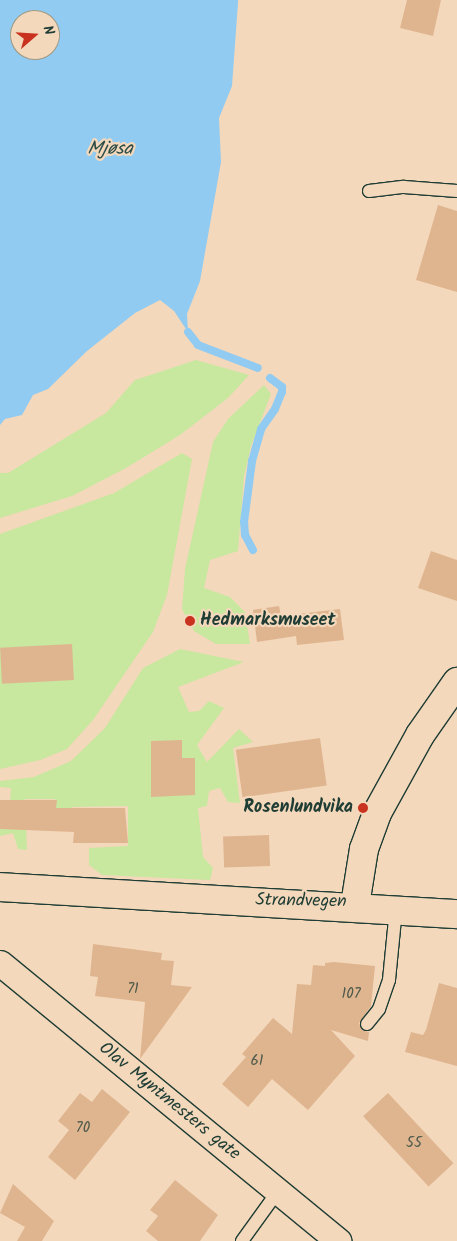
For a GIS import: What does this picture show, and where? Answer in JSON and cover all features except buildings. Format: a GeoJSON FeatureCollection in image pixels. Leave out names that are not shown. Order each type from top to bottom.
{"type":"FeatureCollection","features":[{"type":"Feature","properties":{"kind":"main road","name":"Strandvegen"},"geometry":{"type":"LineString","coordinates":[[0,887],[355,905],[364,849],[377,813],[391,783],[457,682]]}},
{"type":"Feature","properties":{"kind":"main road"},"geometry":{"type":"LineString","coordinates":[[355,905],[457,914]]}},
{"type":"Feature","properties":{"kind":"street","name":"Olav Myntmesters gate"},"geometry":{"type":"LineString","coordinates":[[0,963],[339,1241]]}},
{"type":"Feature","properties":{"kind":"lane"},"geometry":{"type":"LineString","coordinates":[[370,191],[404,187],[457,191]]}},
{"type":"Feature","properties":{"kind":"lane"},"geometry":{"type":"LineString","coordinates":[[367,1024],[379,1009],[389,980],[396,909]]}},
{"type":"Feature","properties":{"kind":"lane"},"geometry":{"type":"LineString","coordinates":[[242,1241],[278,1191]]}},
{"type":"Feature","properties":{"kind":"green space"},"geometry":{"type":"Polygon","coordinates":[[[196,360],[249,375],[228,398],[180,435],[126,468],[72,496],[0,518],[0,473],[8,473],[106,413],[135,380],[196,360]]]}},
{"type":"Feature","properties":{"kind":"green space"},"geometry":{"type":"Polygon","coordinates":[[[264,385],[271,394],[251,446],[244,476],[238,551],[210,560],[204,588],[230,597],[245,612],[250,644],[216,644],[194,631],[182,609],[185,569],[213,442],[228,419],[264,385]]]}},
{"type":"Feature","properties":{"kind":"green space"},"geometry":{"type":"Polygon","coordinates":[[[182,453],[192,459],[167,595],[153,632],[93,720],[67,749],[40,760],[0,769],[0,534],[114,493],[182,453]]]}},
{"type":"Feature","properties":{"kind":"green space"},"geometry":{"type":"Polygon","coordinates":[[[180,649],[244,662],[178,687],[189,712],[199,711],[209,701],[224,708],[197,745],[207,762],[239,729],[253,742],[233,748],[240,803],[228,802],[220,788],[209,791],[207,806],[198,808],[203,857],[213,868],[210,880],[102,875],[89,865],[89,848],[128,846],[128,806],[72,807],[70,830],[56,829],[55,799],[25,799],[27,850],[18,849],[13,833],[0,836],[0,829],[8,829],[11,788],[0,787],[0,781],[34,777],[71,761],[105,728],[143,668],[180,649]]]}},
{"type":"Feature","properties":{"kind":"water","name":"Mjøsa"},"geometry":{"type":"Polygon","coordinates":[[[0,0],[238,0],[232,86],[219,118],[221,162],[200,281],[187,314],[188,332],[174,311],[160,300],[135,313],[87,351],[48,389],[33,395],[22,415],[5,419],[0,425],[0,0]]]}},
{"type":"Feature","properties":{"kind":"waterway"},"geometry":{"type":"LineString","coordinates":[[188,332],[198,345],[258,368]]}},
{"type":"Feature","properties":{"kind":"waterway"},"geometry":{"type":"LineString","coordinates":[[253,550],[245,535],[244,522],[252,461],[261,429],[275,409],[282,392],[282,387],[270,378]]}},
{"type":"Feature","properties":{"kind":"place","name":"Hedmarksmuseet"},"geometry":{"type":"Point","coordinates":[190,621]}},
{"type":"Feature","properties":{"kind":"place","name":"Rosenlundvika"},"geometry":{"type":"Point","coordinates":[363,808]}}]}
